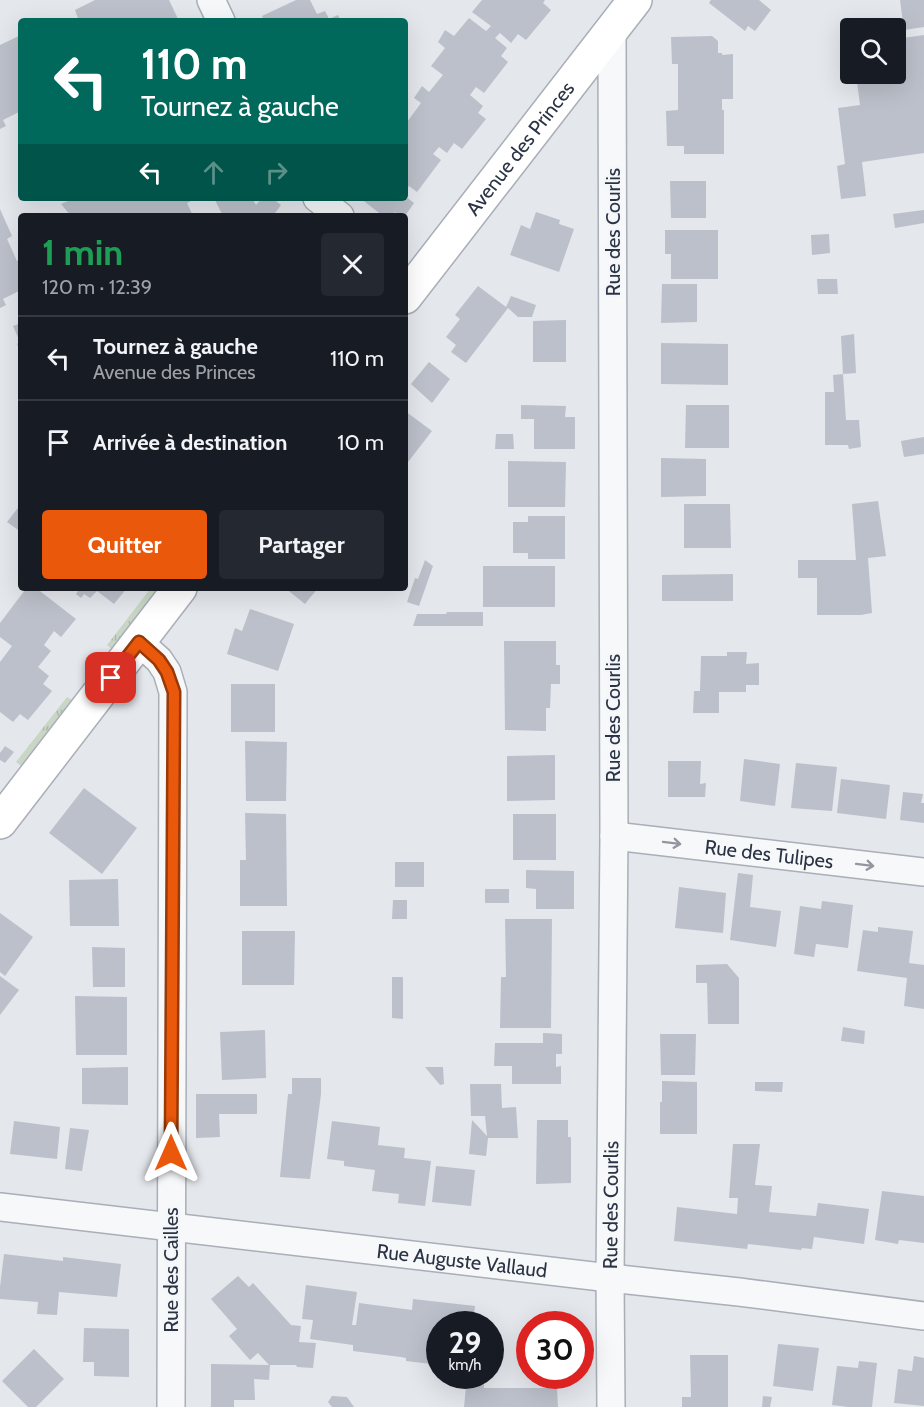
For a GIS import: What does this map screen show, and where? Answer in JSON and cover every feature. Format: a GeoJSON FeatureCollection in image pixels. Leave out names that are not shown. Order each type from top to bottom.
{"type":"FeatureCollection","features":[{"type":"Feature","properties":{"kind":"main road","name":"Avenue des Princes"},"geometry":{"type":"LineString","coordinates":[[410,280],[635,0]]}},
{"type":"Feature","properties":{"kind":"main road"},"geometry":{"type":"LineString","coordinates":[[0,822],[178,591]]}},
{"type":"Feature","properties":{"kind":"street"},"geometry":{"type":"LineString","coordinates":[[211,0],[220,18]]}},
{"type":"Feature","properties":{"kind":"street","name":"Rue des Courlis"},"geometry":{"type":"LineString","coordinates":[[611,1407],[614,836],[612,29]]}},
{"type":"Feature","properties":{"kind":"street"},"geometry":{"type":"LineString","coordinates":[[321,201],[336,213]]}},
{"type":"Feature","properties":{"kind":"street","name":"Rue des Cailles"},"geometry":{"type":"LineString","coordinates":[[139,642],[159,660],[167,672],[174,692],[171,1407]]}},
{"type":"Feature","properties":{"kind":"street","name":"Rue des Tulipes"},"geometry":{"type":"LineString","coordinates":[[614,836],[924,872]]}},
{"type":"Feature","properties":{"kind":"street","name":"Rue Auguste Vallaud"},"geometry":{"type":"LineString","coordinates":[[0,1207],[739,1292],[924,1316]]}},
{"type":"Feature","properties":{"kind":"green space"},"geometry":{"type":"Polygon","coordinates":[[[149,591],[157,591],[112,649],[107,645],[149,591]]]}},
{"type":"Feature","properties":{"kind":"green space"},"geometry":{"type":"Polygon","coordinates":[[[67,697],[72,700],[21,766],[16,762],[67,697]]]}},
{"type":"Feature","properties":{"kind":"building"},"geometry":{"type":"Polygon","coordinates":[[[95,0],[169,0],[178,18],[78,18],[75,10],[95,0]]]}},
{"type":"Feature","properties":{"kind":"building"},"geometry":{"type":"Polygon","coordinates":[[[296,0],[310,0],[317,14],[325,11],[328,18],[263,18],[262,16],[296,0]]]}},
{"type":"Feature","properties":{"kind":"building"},"geometry":{"type":"Polygon","coordinates":[[[482,0],[545,0],[543,3],[551,10],[526,40],[518,34],[511,43],[500,33],[495,38],[507,48],[501,56],[508,62],[484,93],[476,87],[470,95],[483,106],[478,113],[486,119],[462,149],[454,143],[447,153],[439,147],[433,154],[441,160],[417,192],[408,187],[408,121],[421,103],[414,98],[422,86],[429,92],[443,75],[431,66],[445,48],[438,42],[445,30],[454,36],[469,18],[486,31],[491,26],[472,12],[482,0]]]}},
{"type":"Feature","properties":{"kind":"building"},"geometry":{"type":"Polygon","coordinates":[[[711,0],[759,0],[771,10],[755,31],[748,26],[745,31],[709,3],[711,0]]]}},
{"type":"Feature","properties":{"kind":"building"},"geometry":{"type":"Polygon","coordinates":[[[900,0],[924,0],[924,27],[906,30],[906,18],[902,18],[900,0]]]}},
{"type":"Feature","properties":{"kind":"building"},"geometry":{"type":"Polygon","coordinates":[[[924,35],[924,153],[862,162],[866,196],[841,199],[837,166],[845,164],[838,108],[860,105],[857,84],[906,84],[906,38],[924,35]]]}},
{"type":"Feature","properties":{"kind":"building"},"geometry":{"type":"Polygon","coordinates":[[[18,36],[18,112],[3,120],[6,126],[0,129],[0,45],[18,36]]]}},
{"type":"Feature","properties":{"kind":"building"},"geometry":{"type":"Polygon","coordinates":[[[712,36],[718,41],[718,53],[733,54],[733,99],[722,99],[724,154],[684,154],[684,146],[667,146],[666,111],[678,110],[678,64],[672,64],[671,37],[712,36]]]}},
{"type":"Feature","properties":{"kind":"building"},"geometry":{"type":"Polygon","coordinates":[[[670,181],[706,181],[706,218],[671,218],[670,181]]]}},
{"type":"Feature","properties":{"kind":"building"},"geometry":{"type":"Polygon","coordinates":[[[408,198],[414,203],[407,213],[379,213],[364,201],[408,201],[408,198]]]}},
{"type":"Feature","properties":{"kind":"building"},"geometry":{"type":"Polygon","coordinates":[[[68,201],[191,201],[187,203],[192,213],[68,213],[61,204],[68,201]]]}},
{"type":"Feature","properties":{"kind":"building"},"geometry":{"type":"Polygon","coordinates":[[[216,201],[254,201],[256,205],[259,201],[276,201],[281,205],[275,213],[222,213],[216,201]]]}},
{"type":"Feature","properties":{"kind":"building"},"geometry":{"type":"Polygon","coordinates":[[[0,209],[12,236],[7,239],[18,260],[18,292],[3,299],[6,305],[0,308],[0,209]]]}},
{"type":"Feature","properties":{"kind":"building"},"geometry":{"type":"Polygon","coordinates":[[[924,210],[924,223],[895,228],[893,214],[924,210]]]}},
{"type":"Feature","properties":{"kind":"building"},"geometry":{"type":"Polygon","coordinates":[[[536,212],[560,220],[559,224],[574,229],[559,272],[510,255],[521,225],[530,229],[536,212]]]}},
{"type":"Feature","properties":{"kind":"building"},"geometry":{"type":"Polygon","coordinates":[[[665,230],[718,230],[718,279],[671,279],[671,254],[665,254],[665,230]]]}},
{"type":"Feature","properties":{"kind":"building"},"geometry":{"type":"Polygon","coordinates":[[[829,234],[830,253],[812,255],[811,235],[829,234]]]}},
{"type":"Feature","properties":{"kind":"building"},"geometry":{"type":"Polygon","coordinates":[[[817,279],[837,279],[838,294],[818,294],[817,279]]]}},
{"type":"Feature","properties":{"kind":"building"},"geometry":{"type":"Polygon","coordinates":[[[662,284],[697,284],[697,322],[661,323],[662,284]]]}},
{"type":"Feature","properties":{"kind":"building"},"geometry":{"type":"Polygon","coordinates":[[[478,286],[506,307],[511,296],[536,305],[532,317],[518,317],[508,308],[466,363],[451,352],[456,345],[446,337],[460,319],[455,315],[478,286]]]}},
{"type":"Feature","properties":{"kind":"building"},"geometry":{"type":"Polygon","coordinates":[[[566,320],[566,362],[533,362],[533,321],[566,320]]]}},
{"type":"Feature","properties":{"kind":"building"},"geometry":{"type":"Polygon","coordinates":[[[18,324],[18,337],[13,326],[18,324]]]}},
{"type":"Feature","properties":{"kind":"building"},"geometry":{"type":"Polygon","coordinates":[[[854,334],[856,373],[843,374],[841,336],[854,334]]]}},
{"type":"Feature","properties":{"kind":"building"},"geometry":{"type":"Polygon","coordinates":[[[661,343],[728,344],[728,385],[661,384],[661,343]]]}},
{"type":"Feature","properties":{"kind":"building"},"geometry":{"type":"Polygon","coordinates":[[[429,362],[450,379],[432,403],[411,384],[429,362]]]}},
{"type":"Feature","properties":{"kind":"building"},"geometry":{"type":"Polygon","coordinates":[[[843,374],[846,420],[859,420],[861,447],[849,449],[848,445],[825,445],[825,392],[834,392],[833,375],[843,374]]]}},
{"type":"Feature","properties":{"kind":"building"},"geometry":{"type":"Polygon","coordinates":[[[521,405],[566,406],[565,417],[575,417],[575,449],[534,449],[534,419],[521,419],[521,405]]]}},
{"type":"Feature","properties":{"kind":"building"},"geometry":{"type":"Polygon","coordinates":[[[686,405],[729,405],[729,448],[685,448],[686,405]]]}},
{"type":"Feature","properties":{"kind":"building"},"geometry":{"type":"Polygon","coordinates":[[[408,413],[432,431],[408,462],[408,413]]]}},
{"type":"Feature","properties":{"kind":"building"},"geometry":{"type":"Polygon","coordinates":[[[496,434],[513,434],[514,449],[495,449],[496,434]]]}},
{"type":"Feature","properties":{"kind":"building"},"geometry":{"type":"Polygon","coordinates":[[[924,437],[924,454],[904,457],[901,441],[924,437]]]}},
{"type":"Feature","properties":{"kind":"building"},"geometry":{"type":"Polygon","coordinates":[[[661,458],[706,459],[706,496],[661,497],[661,458]]]}},
{"type":"Feature","properties":{"kind":"building"},"geometry":{"type":"Polygon","coordinates":[[[508,461],[566,462],[565,507],[508,507],[508,461]]]}},
{"type":"Feature","properties":{"kind":"building"},"geometry":{"type":"Polygon","coordinates":[[[878,501],[886,556],[868,558],[872,613],[817,615],[817,578],[798,578],[798,560],[856,560],[852,504],[878,501]]]}},
{"type":"Feature","properties":{"kind":"building"},"geometry":{"type":"Polygon","coordinates":[[[684,504],[730,504],[731,548],[684,548],[684,504]]]}},
{"type":"Feature","properties":{"kind":"building"},"geometry":{"type":"Polygon","coordinates":[[[18,508],[18,530],[7,522],[18,508]]]}},
{"type":"Feature","properties":{"kind":"building"},"geometry":{"type":"Polygon","coordinates":[[[528,516],[565,516],[565,559],[528,559],[528,553],[513,553],[513,522],[528,522],[528,516]]]}},
{"type":"Feature","properties":{"kind":"building"},"geometry":{"type":"Polygon","coordinates":[[[425,560],[433,566],[419,606],[407,602],[415,578],[418,579],[425,560]]]}},
{"type":"Feature","properties":{"kind":"building"},"geometry":{"type":"Polygon","coordinates":[[[483,566],[555,566],[555,607],[483,607],[483,566]]]}},
{"type":"Feature","properties":{"kind":"building"},"geometry":{"type":"Polygon","coordinates":[[[733,574],[733,601],[662,601],[662,575],[733,574]]]}},
{"type":"Feature","properties":{"kind":"building"},"geometry":{"type":"Polygon","coordinates":[[[24,591],[40,591],[76,619],[61,637],[54,631],[44,645],[51,651],[38,667],[49,676],[43,684],[52,691],[28,720],[20,714],[13,722],[0,712],[0,662],[12,646],[0,637],[0,623],[24,591]]]}},
{"type":"Feature","properties":{"kind":"building"},"geometry":{"type":"Polygon","coordinates":[[[78,591],[97,591],[90,598],[84,594],[81,598],[76,594],[78,591]]]}},
{"type":"Feature","properties":{"kind":"building"},"geometry":{"type":"Polygon","coordinates":[[[97,591],[125,591],[114,604],[97,591]]]}},
{"type":"Feature","properties":{"kind":"building"},"geometry":{"type":"Polygon","coordinates":[[[289,591],[316,591],[305,604],[289,591]]]}},
{"type":"Feature","properties":{"kind":"building"},"geometry":{"type":"Polygon","coordinates":[[[250,609],[294,624],[278,671],[227,654],[235,628],[242,631],[250,609]]]}},
{"type":"Feature","properties":{"kind":"building"},"geometry":{"type":"Polygon","coordinates":[[[447,612],[483,612],[483,626],[413,626],[417,614],[446,614],[447,612]]]}},
{"type":"Feature","properties":{"kind":"building"},"geometry":{"type":"Polygon","coordinates":[[[504,641],[556,641],[556,665],[560,665],[560,684],[551,684],[550,708],[546,708],[546,731],[505,730],[504,641]]]}},
{"type":"Feature","properties":{"kind":"building"},"geometry":{"type":"Polygon","coordinates":[[[727,652],[747,652],[746,664],[759,663],[759,685],[746,685],[746,692],[719,692],[719,713],[693,713],[694,691],[700,691],[701,656],[727,656],[727,652]]]}},
{"type":"Feature","properties":{"kind":"building"},"geometry":{"type":"Polygon","coordinates":[[[231,684],[275,684],[275,732],[231,732],[231,684]]]}},
{"type":"Feature","properties":{"kind":"building"},"geometry":{"type":"Polygon","coordinates":[[[245,741],[287,742],[286,801],[246,801],[245,741]]]}},
{"type":"Feature","properties":{"kind":"building"},"geometry":{"type":"Polygon","coordinates":[[[5,746],[14,752],[5,763],[0,760],[0,753],[5,746]]]}},
{"type":"Feature","properties":{"kind":"building"},"geometry":{"type":"Polygon","coordinates":[[[555,755],[555,800],[507,801],[507,756],[555,755]]]}},
{"type":"Feature","properties":{"kind":"building"},"geometry":{"type":"Polygon","coordinates":[[[744,759],[780,764],[775,806],[740,801],[744,759]]]}},
{"type":"Feature","properties":{"kind":"building"},"geometry":{"type":"Polygon","coordinates":[[[668,761],[701,761],[700,784],[706,783],[705,797],[668,797],[668,761]]]}},
{"type":"Feature","properties":{"kind":"building"},"geometry":{"type":"Polygon","coordinates":[[[796,763],[837,767],[832,811],[791,808],[796,763]]]}},
{"type":"Feature","properties":{"kind":"building"},"geometry":{"type":"Polygon","coordinates":[[[841,779],[890,785],[886,819],[837,813],[841,779]]]}},
{"type":"Feature","properties":{"kind":"building"},"geometry":{"type":"Polygon","coordinates":[[[84,788],[137,828],[102,874],[49,833],[84,788]]]}},
{"type":"Feature","properties":{"kind":"building"},"geometry":{"type":"Polygon","coordinates":[[[903,792],[923,794],[921,803],[924,803],[924,823],[900,820],[903,792]]]}},
{"type":"Feature","properties":{"kind":"building"},"geometry":{"type":"Polygon","coordinates":[[[245,813],[286,814],[287,906],[240,906],[240,860],[246,860],[245,813]]]}},
{"type":"Feature","properties":{"kind":"building"},"geometry":{"type":"Polygon","coordinates":[[[513,814],[556,814],[556,860],[513,860],[513,814]]]}},
{"type":"Feature","properties":{"kind":"building"},"geometry":{"type":"Polygon","coordinates":[[[395,862],[424,862],[424,887],[395,887],[395,862]]]}},
{"type":"Feature","properties":{"kind":"building"},"geometry":{"type":"Polygon","coordinates":[[[526,870],[574,871],[574,909],[536,909],[536,889],[526,888],[526,870]]]}},
{"type":"Feature","properties":{"kind":"building"},"geometry":{"type":"Polygon","coordinates":[[[738,873],[753,875],[750,907],[781,911],[776,947],[730,940],[738,873]]]}},
{"type":"Feature","properties":{"kind":"building"},"geometry":{"type":"Polygon","coordinates":[[[118,879],[119,926],[70,926],[69,880],[118,879]]]}},
{"type":"Feature","properties":{"kind":"building"},"geometry":{"type":"Polygon","coordinates":[[[679,887],[726,893],[723,933],[675,928],[679,887]]]}},
{"type":"Feature","properties":{"kind":"building"},"geometry":{"type":"Polygon","coordinates":[[[485,889],[509,889],[509,903],[485,903],[485,889]]]}},
{"type":"Feature","properties":{"kind":"building"},"geometry":{"type":"Polygon","coordinates":[[[393,900],[407,900],[407,919],[392,919],[393,900]]]}},
{"type":"Feature","properties":{"kind":"building"},"geometry":{"type":"Polygon","coordinates":[[[822,901],[853,905],[848,948],[816,944],[814,957],[794,954],[800,906],[821,909],[822,901]]]}},
{"type":"Feature","properties":{"kind":"building"},"geometry":{"type":"Polygon","coordinates":[[[0,913],[33,937],[5,976],[0,972],[0,913]]]}},
{"type":"Feature","properties":{"kind":"building"},"geometry":{"type":"Polygon","coordinates":[[[505,919],[552,919],[551,1028],[500,1028],[501,977],[506,977],[505,919]]]}},
{"type":"Feature","properties":{"kind":"building"},"geometry":{"type":"Polygon","coordinates":[[[878,927],[913,931],[909,963],[924,965],[924,1009],[904,1006],[907,978],[857,971],[863,930],[878,932],[878,927]]]}},
{"type":"Feature","properties":{"kind":"building"},"geometry":{"type":"Polygon","coordinates":[[[242,931],[295,931],[294,985],[242,985],[242,931]]]}},
{"type":"Feature","properties":{"kind":"building"},"geometry":{"type":"Polygon","coordinates":[[[92,947],[125,948],[125,987],[93,987],[92,947]]]}},
{"type":"Feature","properties":{"kind":"building"},"geometry":{"type":"Polygon","coordinates":[[[727,964],[739,978],[739,1024],[708,1024],[707,983],[696,983],[696,965],[727,964]]]}},
{"type":"Feature","properties":{"kind":"building"},"geometry":{"type":"Polygon","coordinates":[[[0,976],[19,990],[0,1015],[0,976]]]}},
{"type":"Feature","properties":{"kind":"building"},"geometry":{"type":"Polygon","coordinates":[[[392,977],[403,977],[403,1019],[392,1018],[392,977]]]}},
{"type":"Feature","properties":{"kind":"building"},"geometry":{"type":"Polygon","coordinates":[[[75,996],[127,997],[127,1055],[76,1055],[75,996]]]}},
{"type":"Feature","properties":{"kind":"building"},"geometry":{"type":"Polygon","coordinates":[[[843,1027],[865,1031],[864,1044],[841,1041],[843,1027]]]}},
{"type":"Feature","properties":{"kind":"building"},"geometry":{"type":"Polygon","coordinates":[[[265,1030],[266,1078],[222,1080],[220,1032],[265,1030]]]}},
{"type":"Feature","properties":{"kind":"building"},"geometry":{"type":"Polygon","coordinates":[[[543,1033],[562,1034],[562,1054],[556,1054],[556,1067],[561,1066],[561,1084],[512,1084],[512,1066],[494,1066],[495,1043],[543,1043],[543,1033]]]}},
{"type":"Feature","properties":{"kind":"building"},"geometry":{"type":"Polygon","coordinates":[[[660,1034],[696,1034],[695,1075],[661,1075],[660,1034]]]}},
{"type":"Feature","properties":{"kind":"building"},"geometry":{"type":"Polygon","coordinates":[[[128,1067],[128,1105],[82,1104],[82,1068],[128,1067]]]}},
{"type":"Feature","properties":{"kind":"building"},"geometry":{"type":"Polygon","coordinates":[[[425,1067],[443,1067],[444,1084],[440,1085],[425,1067]]]}},
{"type":"Feature","properties":{"kind":"building"},"geometry":{"type":"Polygon","coordinates":[[[292,1078],[321,1078],[310,1179],[280,1177],[288,1094],[292,1094],[292,1078]]]}},
{"type":"Feature","properties":{"kind":"building"},"geometry":{"type":"Polygon","coordinates":[[[662,1081],[697,1082],[697,1134],[660,1134],[662,1081]]]}},
{"type":"Feature","properties":{"kind":"building"},"geometry":{"type":"Polygon","coordinates":[[[755,1082],[783,1082],[782,1092],[755,1091],[755,1082]]]}},
{"type":"Feature","properties":{"kind":"building"},"geometry":{"type":"Polygon","coordinates":[[[470,1084],[501,1084],[502,1108],[516,1107],[518,1138],[488,1138],[486,1156],[469,1154],[472,1120],[487,1136],[485,1116],[471,1116],[470,1084]]]}},
{"type":"Feature","properties":{"kind":"building"},"geometry":{"type":"Polygon","coordinates":[[[196,1094],[257,1094],[257,1114],[219,1114],[220,1137],[196,1138],[196,1094]]]}},
{"type":"Feature","properties":{"kind":"building"},"geometry":{"type":"Polygon","coordinates":[[[537,1120],[568,1120],[568,1137],[571,1137],[571,1183],[536,1184],[537,1120]]]}},
{"type":"Feature","properties":{"kind":"building"},"geometry":{"type":"Polygon","coordinates":[[[14,1121],[60,1127],[57,1159],[10,1154],[14,1121]]]}},
{"type":"Feature","properties":{"kind":"building"},"geometry":{"type":"Polygon","coordinates":[[[332,1121],[380,1127],[378,1145],[405,1148],[404,1158],[431,1161],[425,1206],[398,1203],[399,1194],[372,1191],[375,1170],[344,1166],[344,1161],[327,1159],[332,1121]]]}},
{"type":"Feature","properties":{"kind":"building"},"geometry":{"type":"Polygon","coordinates":[[[70,1128],[89,1130],[82,1171],[65,1169],[70,1128]]]}},
{"type":"Feature","properties":{"kind":"building"},"geometry":{"type":"Polygon","coordinates":[[[733,1144],[760,1144],[755,1185],[772,1186],[769,1212],[816,1216],[818,1203],[869,1209],[864,1244],[814,1237],[812,1249],[802,1248],[801,1250],[748,1244],[747,1249],[674,1241],[677,1207],[737,1214],[738,1198],[729,1198],[733,1144]]]}},
{"type":"Feature","properties":{"kind":"building"},"geometry":{"type":"Polygon","coordinates":[[[436,1166],[475,1170],[471,1206],[432,1202],[436,1166]]]}},
{"type":"Feature","properties":{"kind":"building"},"geometry":{"type":"Polygon","coordinates":[[[882,1191],[924,1196],[924,1243],[899,1240],[898,1244],[875,1240],[882,1191]]]}},
{"type":"Feature","properties":{"kind":"building"},"geometry":{"type":"Polygon","coordinates":[[[4,1254],[63,1261],[63,1257],[121,1264],[117,1297],[59,1292],[57,1315],[37,1314],[38,1302],[0,1299],[4,1254]]]}},
{"type":"Feature","properties":{"kind":"building"},"geometry":{"type":"Polygon","coordinates":[[[238,1276],[249,1287],[253,1283],[291,1325],[301,1326],[299,1342],[316,1343],[313,1368],[296,1365],[269,1365],[258,1353],[250,1360],[229,1336],[237,1329],[211,1299],[238,1276]]]}},
{"type":"Feature","properties":{"kind":"building"},"geometry":{"type":"Polygon","coordinates":[[[306,1285],[357,1292],[352,1325],[356,1325],[359,1303],[412,1310],[413,1299],[475,1306],[474,1311],[426,1311],[426,1363],[406,1361],[406,1358],[401,1357],[353,1351],[353,1345],[310,1339],[313,1320],[302,1319],[306,1285]]]}},
{"type":"Feature","properties":{"kind":"building"},"geometry":{"type":"Polygon","coordinates":[[[84,1328],[129,1329],[129,1377],[94,1376],[94,1362],[83,1362],[84,1328]]]}},
{"type":"Feature","properties":{"kind":"building"},"geometry":{"type":"Polygon","coordinates":[[[778,1344],[819,1348],[813,1391],[773,1386],[778,1344]]]}},
{"type":"Feature","properties":{"kind":"building"},"geometry":{"type":"Polygon","coordinates":[[[34,1349],[64,1379],[36,1407],[28,1407],[2,1381],[34,1349]]]}},
{"type":"Feature","properties":{"kind":"building"},"geometry":{"type":"Polygon","coordinates":[[[690,1355],[728,1355],[728,1407],[682,1407],[682,1397],[691,1397],[690,1355]]]}},
{"type":"Feature","properties":{"kind":"building"},"geometry":{"type":"Polygon","coordinates":[[[914,1356],[924,1358],[924,1406],[894,1403],[898,1369],[912,1371],[914,1356]]]}},
{"type":"Feature","properties":{"kind":"building"},"geometry":{"type":"Polygon","coordinates":[[[859,1361],[877,1363],[872,1407],[832,1405],[837,1366],[858,1368],[859,1361]]]}},
{"type":"Feature","properties":{"kind":"building"},"geometry":{"type":"Polygon","coordinates":[[[211,1364],[270,1365],[269,1380],[254,1379],[255,1400],[234,1400],[234,1407],[211,1407],[211,1364]]]}},
{"type":"Feature","properties":{"kind":"building"},"geometry":{"type":"Polygon","coordinates":[[[466,1389],[557,1389],[558,1407],[464,1407],[466,1389]]]}},
{"type":"Feature","properties":{"kind":"building"},"geometry":{"type":"Polygon","coordinates":[[[332,1396],[347,1397],[354,1407],[332,1407],[328,1402],[332,1396]]]}},
{"type":"Feature","properties":{"kind":"building"},"geometry":{"type":"Polygon","coordinates":[[[763,1396],[772,1397],[770,1407],[762,1407],[763,1396]]]}},
{"type":"Feature","properties":{"kind":"route"},"geometry":{"type":"LineString","coordinates":[[111,678],[139,642],[159,660],[167,672],[174,692],[171,1153]]}}]}
